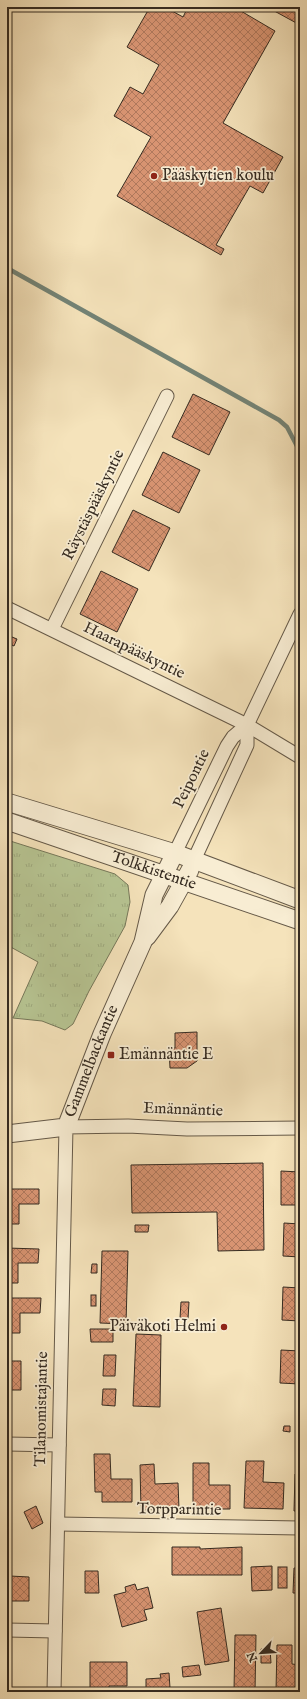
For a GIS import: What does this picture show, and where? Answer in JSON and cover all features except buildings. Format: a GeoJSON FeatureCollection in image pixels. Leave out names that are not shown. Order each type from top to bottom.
{"type":"FeatureCollection","features":[{"type":"Feature","properties":{"kind":"street","name":"Räystäspääskyntie"},"geometry":{"type":"LineString","coordinates":[[52,629],[167,396]]}},
{"type":"Feature","properties":{"kind":"street","name":"Haarapääskyntie"},"geometry":{"type":"LineString","coordinates":[[7,608],[247,725],[300,757]]}},
{"type":"Feature","properties":{"kind":"street","name":"Peipontie"},"geometry":{"type":"LineString","coordinates":[[175,853],[227,746],[233,737],[247,725],[300,614]]}},
{"type":"Feature","properties":{"kind":"street","name":"Peipontie"},"geometry":{"type":"LineString","coordinates":[[194,860],[247,745],[247,725]]}},
{"type":"Feature","properties":{"kind":"street","name":"Tolkkistentie"},"geometry":{"type":"LineString","coordinates":[[7,802],[175,853],[300,900]]}},
{"type":"Feature","properties":{"kind":"street","name":"Tolkkistentie"},"geometry":{"type":"LineString","coordinates":[[7,821],[185,880],[300,921]]}},
{"type":"Feature","properties":{"kind":"street","name":"Gammelbackantie"},"geometry":{"type":"LineString","coordinates":[[7,1134],[66,1127],[102,1034],[143,942],[154,895],[175,853]]}},
{"type":"Feature","properties":{"kind":"street","name":"Gammelbackantie"},"geometry":{"type":"LineString","coordinates":[[143,942],[170,906],[185,880],[194,860]]}},
{"type":"Feature","properties":{"kind":"street","name":"Emännäntie"},"geometry":{"type":"LineString","coordinates":[[66,1127],[128,1126],[187,1129],[300,1128]]}},
{"type":"Feature","properties":{"kind":"street","name":"Tilanomistajantie"},"geometry":{"type":"LineString","coordinates":[[54,1692],[58,1524],[58,1445],[66,1127]]}},
{"type":"Feature","properties":{"kind":"street"},"geometry":{"type":"LineString","coordinates":[[7,1444],[58,1445]]}},
{"type":"Feature","properties":{"kind":"street","name":"Torpparintie"},"geometry":{"type":"LineString","coordinates":[[58,1524],[300,1528]]}},
{"type":"Feature","properties":{"kind":"street"},"geometry":{"type":"LineString","coordinates":[[7,1630],[55,1631]]}},
{"type":"Feature","properties":{"kind":"green space"},"geometry":{"type":"Polygon","coordinates":[[[7,840],[115,874],[128,885],[130,902],[125,926],[89,991],[73,1024],[65,1030],[42,1021],[13,1018],[38,962],[7,945],[7,840]]]}},
{"type":"Feature","properties":{"kind":"waterway"},"geometry":{"type":"LineString","coordinates":[[7,268],[279,420],[287,427],[298,448]]}},
{"type":"Feature","properties":{"kind":"place","name":"Pääskytien koulu"},"geometry":{"type":"Point","coordinates":[154,176]}},
{"type":"Feature","properties":{"kind":"place","name":"Emännäntie E"},"geometry":{"type":"Point","coordinates":[111,1055]}},
{"type":"Feature","properties":{"kind":"place","name":"Päiväkoti Helmi"},"geometry":{"type":"Point","coordinates":[224,1327]}}]}
